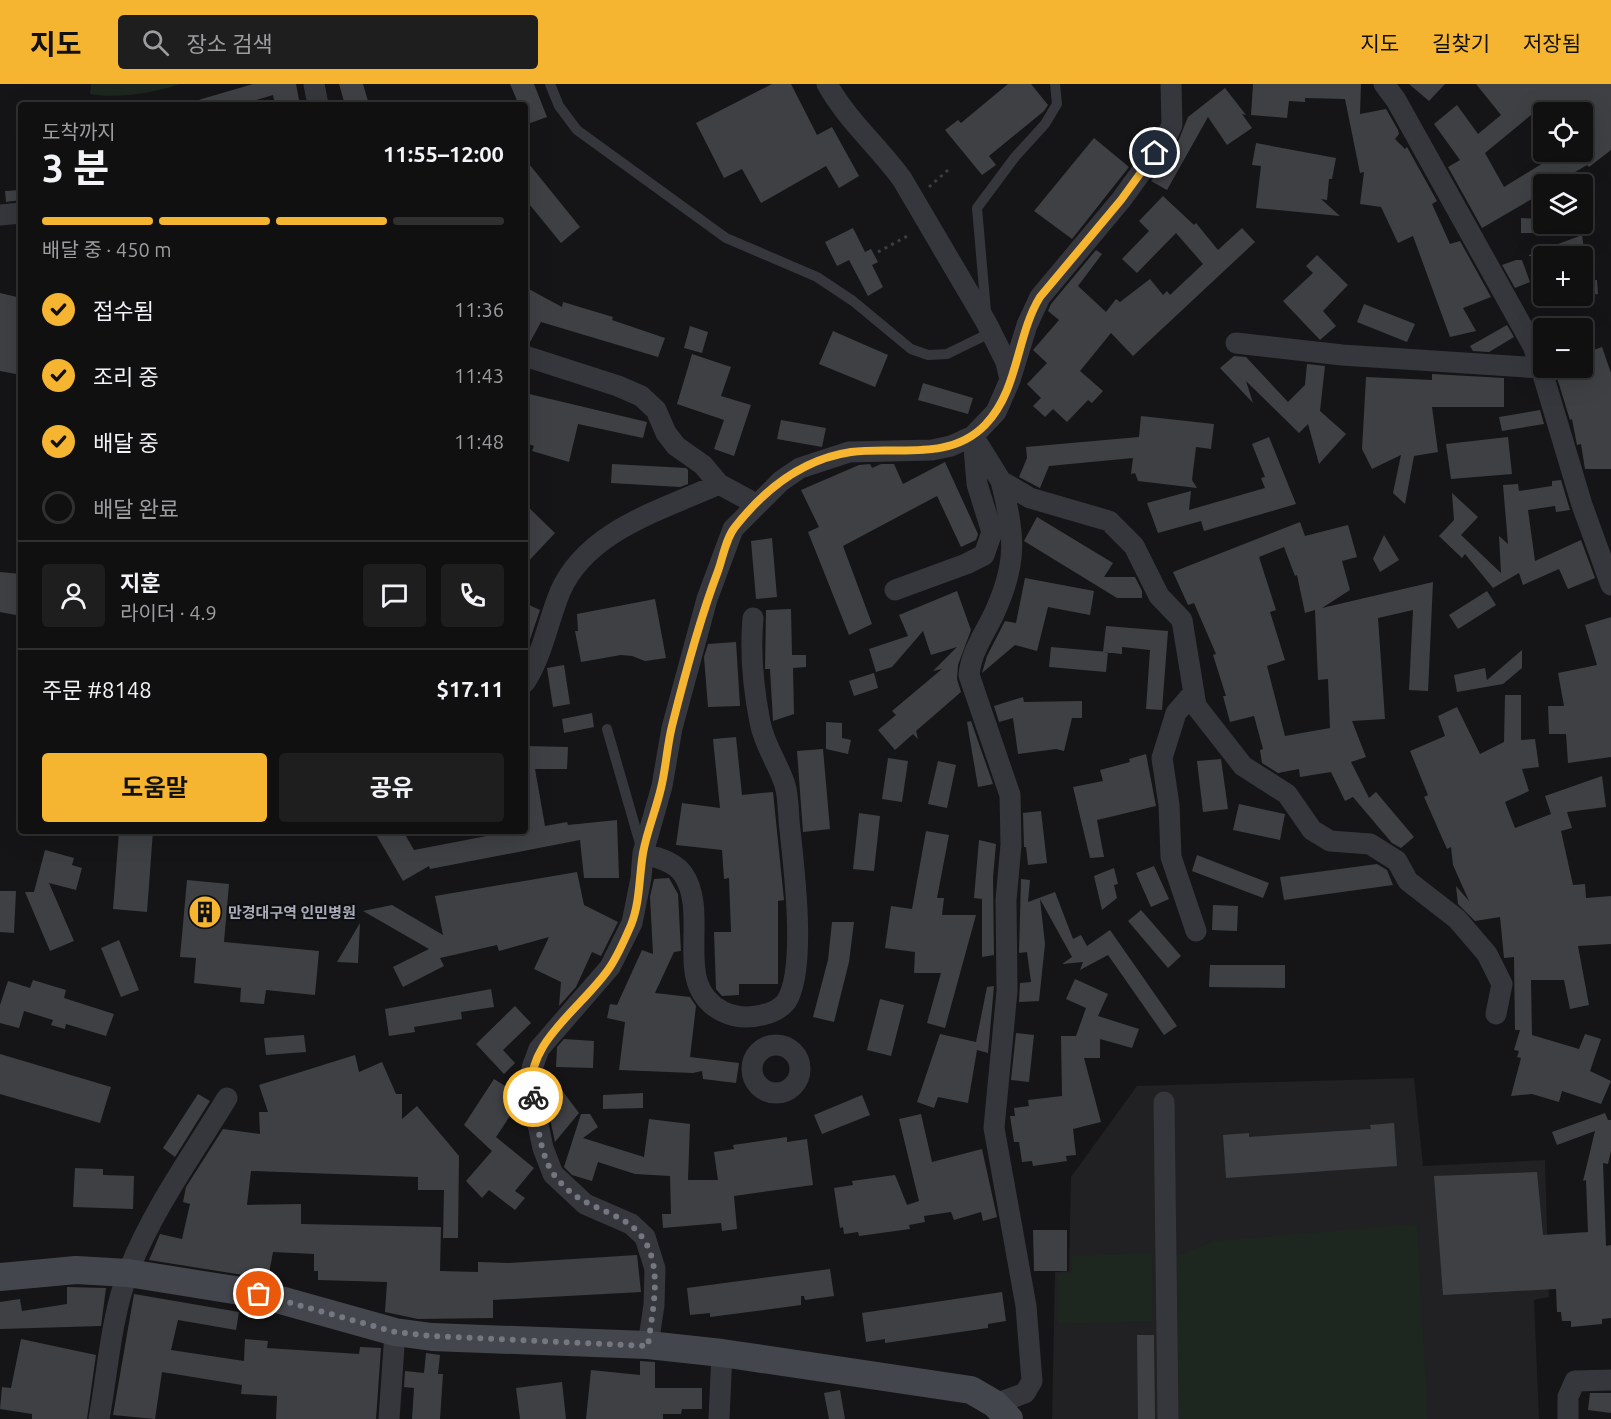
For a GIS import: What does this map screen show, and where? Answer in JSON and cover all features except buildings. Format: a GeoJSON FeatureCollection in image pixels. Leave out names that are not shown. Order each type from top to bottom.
{"type":"FeatureCollection","features":[{"type":"Feature","properties":{"kind":"street"},"geometry":{"type":"LineString","coordinates":[[314,84],[317,102]]}},
{"type":"Feature","properties":{"kind":"street"},"geometry":{"type":"LineString","coordinates":[[827,84],[849,120],[887,159],[902,179],[989,327],[1006,362],[1010,380]]}},
{"type":"Feature","properties":{"kind":"street"},"geometry":{"type":"LineString","coordinates":[[648,1346],[654,1305],[655,1269],[645,1237],[631,1224],[585,1204],[553,1174],[543,1148],[531,1092],[532,1068],[539,1049],[610,967],[632,923],[641,878],[643,853],[662,786],[672,728],[707,599],[733,529],[781,481],[800,468],[849,452],[932,450],[951,446],[973,436],[996,412],[1010,380],[1027,325],[1040,297],[1121,200],[1166,138],[1172,125],[1171,84]]}},
{"type":"Feature","properties":{"kind":"street"},"geometry":{"type":"LineString","coordinates":[[1384,84],[1396,100],[1533,346]]}},
{"type":"Feature","properties":{"kind":"street"},"geometry":{"type":"LineString","coordinates":[[0,215],[18,213]]}},
{"type":"Feature","properties":{"kind":"street"},"geometry":{"type":"LineString","coordinates":[[1236,343],[1342,355],[1533,367]]}},
{"type":"Feature","properties":{"kind":"street"},"geometry":{"type":"LineString","coordinates":[[528,357],[618,386],[641,396],[656,410],[666,433],[676,446],[703,465],[719,484],[756,504]]}},
{"type":"Feature","properties":{"kind":"street"},"geometry":{"type":"LineString","coordinates":[[1544,378],[1582,505],[1611,585]]}},
{"type":"Feature","properties":{"kind":"street"},"geometry":{"type":"LineString","coordinates":[[0,1277],[76,1270],[128,1273],[259,1294],[395,1332],[432,1336],[648,1346],[722,1353],[971,1390],[1002,1412],[1025,1393],[1032,1381],[1026,1306],[994,1128],[1008,992],[1006,900],[1011,845],[1010,795],[969,675],[971,657],[996,609],[1012,565],[1010,516],[1001,482],[973,436]]}},
{"type":"Feature","properties":{"kind":"street"},"geometry":{"type":"LineString","coordinates":[[896,590],[984,555],[990,543],[992,532],[977,484],[973,436]]}},
{"type":"Feature","properties":{"kind":"street"},"geometry":{"type":"LineString","coordinates":[[1001,482],[1030,498],[1109,522],[1134,546],[1160,596],[1182,620],[1196,706],[1243,766],[1287,794],[1312,830],[1330,841],[1370,844],[1397,861],[1408,881],[1457,919],[1487,954],[1502,984],[1496,1014]]}},
{"type":"Feature","properties":{"kind":"street"},"geometry":{"type":"LineString","coordinates":[[528,674],[561,591],[573,570],[585,557],[604,539],[619,530],[719,484]]}},
{"type":"Feature","properties":{"kind":"street"},"geometry":{"type":"LineString","coordinates":[[643,853],[664,860],[677,867],[684,875],[693,909],[697,981],[713,1007],[729,1015],[760,1016],[774,1011],[785,1003],[793,982],[796,897],[786,787],[766,746],[760,722],[750,653],[753,618]]}},
{"type":"Feature","properties":{"kind":"street"},"geometry":{"type":"LineString","coordinates":[[1194,692],[1176,713],[1162,758],[1169,805],[1171,857],[1196,931]]}},
{"type":"Feature","properties":{"kind":"street"},"geometry":{"type":"LineString","coordinates":[[760,1016],[768,1046]]}},
{"type":"Feature","properties":{"kind":"street"},"geometry":{"type":"LineString","coordinates":[[99,1419],[118,1311],[128,1273],[146,1231],[226,1098]]}},
{"type":"Feature","properties":{"kind":"street"},"geometry":{"type":"LineString","coordinates":[[1164,1102],[1168,1419]]}},
{"type":"Feature","properties":{"kind":"street"},"geometry":{"type":"LineString","coordinates":[[389,1419],[395,1332]]}},
{"type":"Feature","properties":{"kind":"street"},"geometry":{"type":"LineString","coordinates":[[718,1419],[722,1353]]}},
{"type":"Feature","properties":{"kind":"street"},"geometry":{"type":"LineString","coordinates":[[1568,1419],[1568,1398],[1575,1381],[1611,1380]]}},
{"type":"Feature","properties":{"kind":"lane"},"geometry":{"type":"LineString","coordinates":[[550,84],[559,106],[577,130],[726,238],[817,277],[853,301],[911,349],[928,355],[947,354],[989,327],[977,208],[1015,157],[1045,124],[1057,104],[1055,84]]}},
{"type":"Feature","properties":{"kind":"lane"},"geometry":{"type":"LineString","coordinates":[[608,729],[643,853]]}},
{"type":"Feature","properties":{"kind":"path"},"geometry":{"type":"LineString","coordinates":[[922,193],[948,170]]}},
{"type":"Feature","properties":{"kind":"path"},"geometry":{"type":"LineString","coordinates":[[878,252],[893,243]]}},
{"type":"Feature","properties":{"kind":"shaded area"},"geometry":{"type":"Polygon","coordinates":[[[91,84],[181,84],[147,92],[113,96],[90,94],[91,84]]]}},
{"type":"Feature","properties":{"kind":"shaded area"},"geometry":{"type":"Polygon","coordinates":[[[1414,1078],[1423,1166],[1545,1160],[1549,1297],[1534,1300],[1539,1419],[1052,1419],[1055,1272],[1069,1271],[1071,1177],[1137,1086],[1414,1078]]]}},
{"type":"Feature","properties":{"kind":"shaded area"},"geometry":{"type":"Polygon","coordinates":[[[1417,1224],[1428,1419],[1175,1419],[1174,1257],[1214,1241],[1417,1224]]]}},
{"type":"Feature","properties":{"kind":"shaded area"},"geometry":{"type":"Polygon","coordinates":[[[1153,1253],[1152,1321],[1058,1324],[1058,1274],[1071,1273],[1072,1256],[1153,1253]]]}},
{"type":"Feature","properties":{"kind":"way so far"},"geometry":{"type":"LineString","coordinates":[[259,1294],[395,1332],[432,1336],[648,1346],[654,1305],[655,1269],[645,1237],[631,1224],[615,1215],[585,1204],[553,1174],[543,1148],[533,1097]]}},
{"type":"Feature","properties":{"kind":"place","name":"만경대구역 인민병원"},"geometry":{"type":"Point","coordinates":[205,912]}},
{"type":"Feature","properties":{"kind":"route"},"geometry":{"type":"LineString","coordinates":[[533,1097],[531,1092],[532,1068],[539,1049],[610,967],[632,923],[641,878],[643,853],[662,786],[672,728],[707,599],[733,529],[781,481],[800,468],[849,452],[932,450],[951,446],[973,436],[996,412],[1020,354],[1033,309],[1040,297],[1121,200],[1155,153]]}}]}
